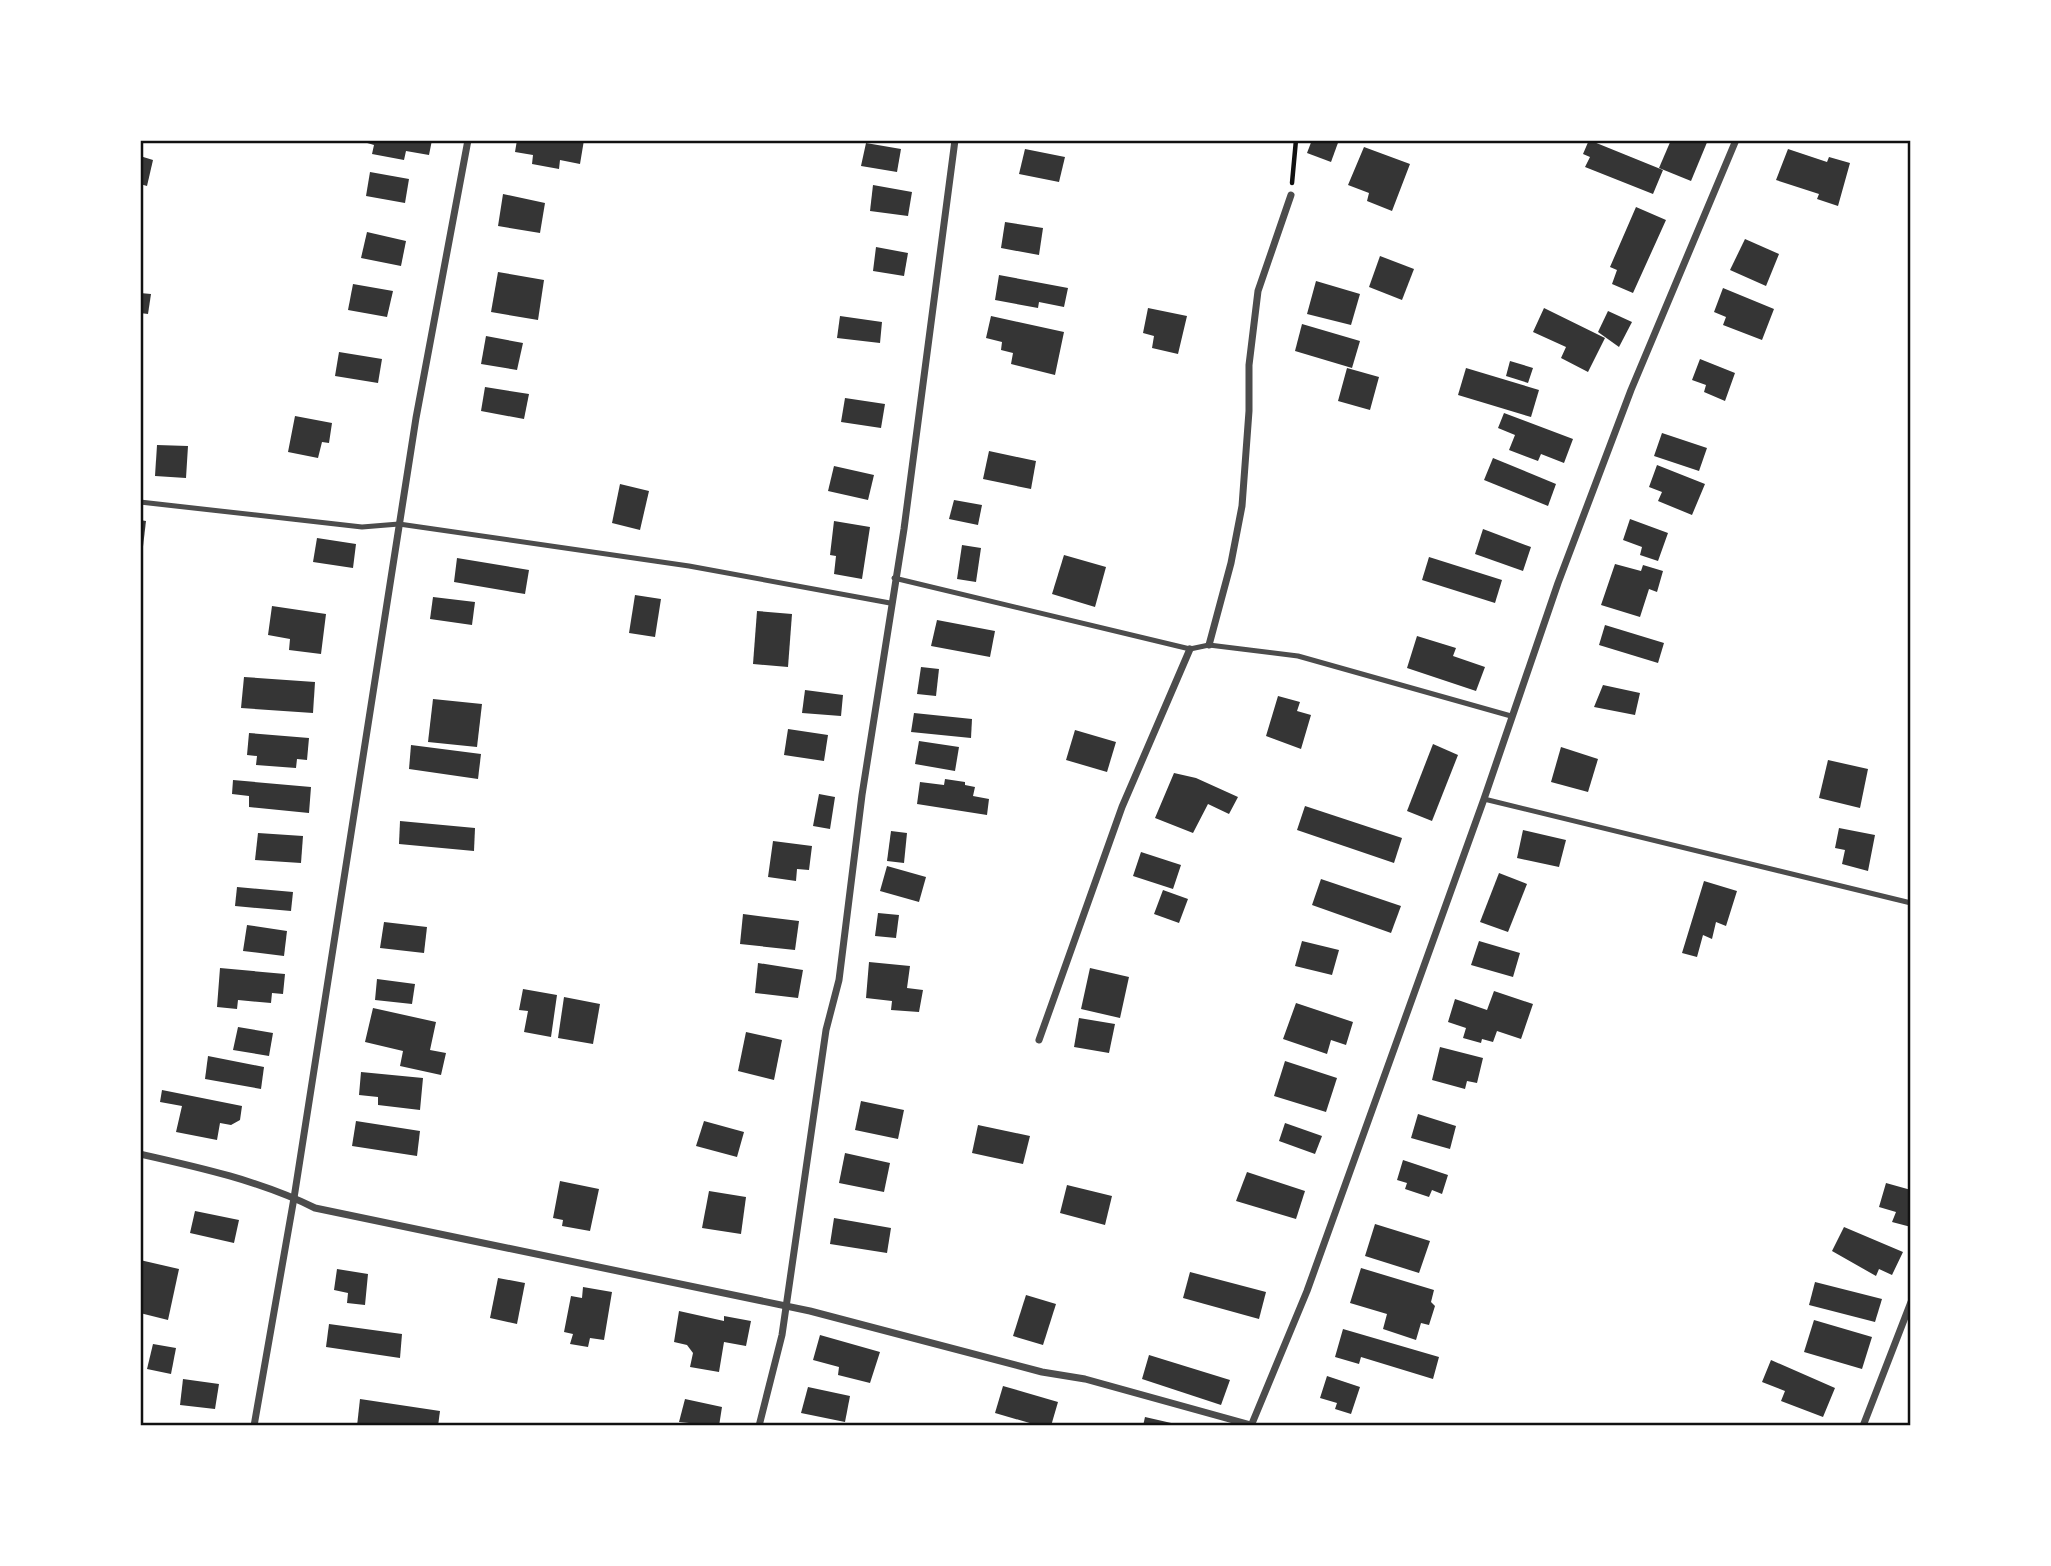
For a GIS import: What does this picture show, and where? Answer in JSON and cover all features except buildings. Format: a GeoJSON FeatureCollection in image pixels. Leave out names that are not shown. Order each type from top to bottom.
{"type":"FeatureCollection","features":[{"type":"Feature","properties":{"kind":"street"},"geometry":{"type":"LineString","coordinates":[[254,1426],[294,1198],[399,524],[468,140]]}},
{"type":"Feature","properties":{"kind":"street"},"geometry":{"type":"LineString","coordinates":[[759,1426],[782,1335],[826,1030],[839,980],[862,795],[930,341],[955,140]]}},
{"type":"Feature","properties":{"kind":"street"},"geometry":{"type":"LineString","coordinates":[[140,1154],[187,1164],[294,1198],[315,1208],[785,1306],[939,1343],[1042,1372],[1085,1379],[1251,1425],[1307,1291],[1484,799],[1511,716],[1631,390],[1736,140]]}},
{"type":"Feature","properties":{"kind":"street"},"geometry":{"type":"LineString","coordinates":[[1209,645],[1231,563],[1242,506],[1250,411],[1250,365],[1258,291],[1291,195]]}},
{"type":"Feature","properties":{"kind":"street"},"geometry":{"type":"LineString","coordinates":[[1039,1040],[1122,807],[1190,649]]}},
{"type":"Feature","properties":{"kind":"street"},"geometry":{"type":"LineString","coordinates":[[1863,1426],[1911,1302]]}},
{"type":"Feature","properties":{"kind":"lane"},"geometry":{"type":"LineString","coordinates":[[140,502],[362,527],[399,524],[689,566],[890,603]]}},
{"type":"Feature","properties":{"kind":"lane"},"geometry":{"type":"LineString","coordinates":[[894,578],[1190,649],[1209,645],[1298,656],[1511,716]]}},
{"type":"Feature","properties":{"kind":"lane"},"geometry":{"type":"LineString","coordinates":[[1484,799],[1911,903]]}},
{"type":"Feature","properties":{"kind":"path"},"geometry":{"type":"LineString","coordinates":[[1291,195],[1296,140]]}}]}
